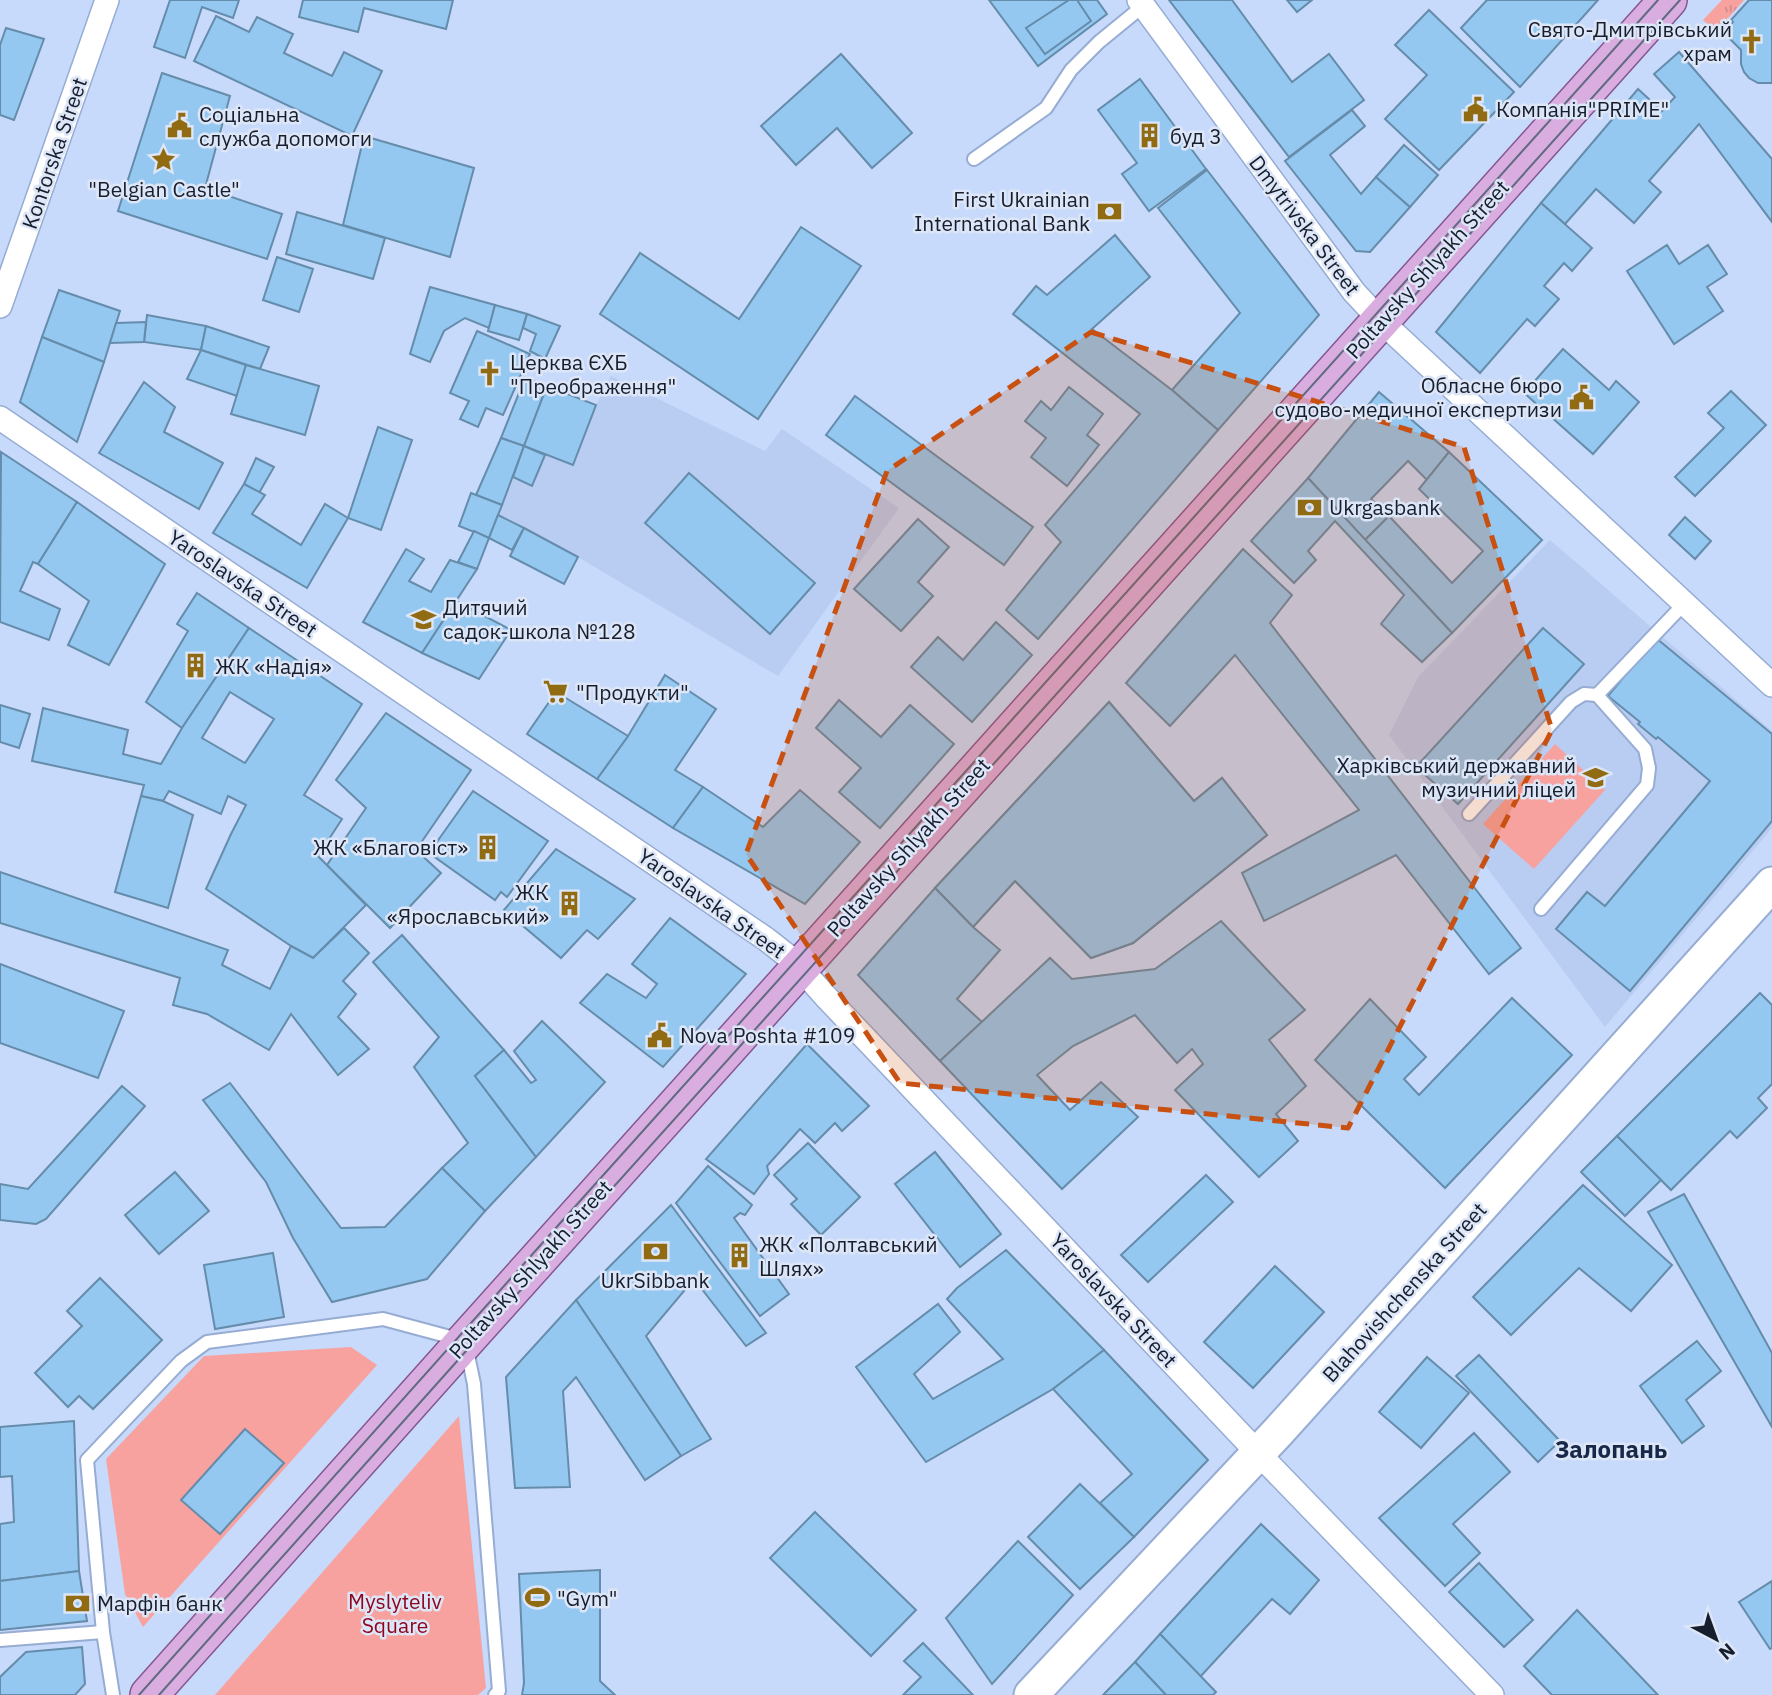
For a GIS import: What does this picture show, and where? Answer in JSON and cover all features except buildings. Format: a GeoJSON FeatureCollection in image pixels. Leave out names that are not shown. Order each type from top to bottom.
{"type":"FeatureCollection","features":[{"type":"Feature","properties":{"kind":"main road","name":"Poltavsky Shlyakh Street"},"geometry":{"type":"LineString","coordinates":[[149,1695],[1668,0]]}},
{"type":"Feature","properties":{"kind":"street","name":"Kontorska Street"},"geometry":{"type":"LineString","coordinates":[[0,306],[107,0]]}},
{"type":"Feature","properties":{"kind":"street","name":"Dmytrivska Street"},"geometry":{"type":"LineString","coordinates":[[1141,3],[1354,292],[1381,321],[1772,685]]}},
{"type":"Feature","properties":{"kind":"street","name":"Yaroslavska Street"},"geometry":{"type":"LineString","coordinates":[[0,418],[766,939],[800,968],[1258,1453],[1492,1695]]}},
{"type":"Feature","properties":{"kind":"street","name":"Blahovishchenska Street"},"geometry":{"type":"LineString","coordinates":[[1031,1695],[1258,1453],[1772,884]]}},
{"type":"Feature","properties":{"kind":"lane"},"geometry":{"type":"LineString","coordinates":[[974,159],[1046,108],[1071,70],[1141,3]]}},
{"type":"Feature","properties":{"kind":"lane"},"geometry":{"type":"LineString","coordinates":[[1597,695],[1684,604]]}},
{"type":"Feature","properties":{"kind":"lane"},"geometry":{"type":"LineString","coordinates":[[1469,814],[1571,702],[1584,694],[1597,695],[1644,750],[1649,768],[1647,785],[1541,909]]}},
{"type":"Feature","properties":{"kind":"lane"},"geometry":{"type":"LineString","coordinates":[[113,1695],[103,1632],[87,1460],[181,1361],[207,1342],[383,1319],[465,1340],[475,1398],[499,1691],[495,1695]]}},
{"type":"Feature","properties":{"kind":"lane"},"geometry":{"type":"LineString","coordinates":[[0,1640],[103,1632]]}},
{"type":"Feature","properties":{"kind":"highlighted area"},"geometry":{"type":"Polygon","coordinates":[[[1091,332],[1464,447],[1552,730],[1348,1128],[900,1083],[746,854],[887,471],[1091,332]]]}},
{"type":"Feature","properties":{"kind":"shaded area"},"geometry":{"type":"Polygon","coordinates":[[[611,376],[765,451],[782,429],[899,508],[778,676],[578,557],[498,515],[547,386],[596,405],[611,376]]]}},
{"type":"Feature","properties":{"kind":"shaded area","name":"Харківський державний музичний ліцей"},"geometry":{"type":"Polygon","coordinates":[[[1550,540],[1772,731],[1772,828],[1605,1027],[1389,735],[1418,677],[1550,540]]]}},
{"type":"Feature","properties":{"kind":"green space"},"geometry":{"type":"Polygon","coordinates":[[[1722,0],[1744,0],[1716,32],[1703,20],[1722,0]]]}},
{"type":"Feature","properties":{"kind":"green space"},"geometry":{"type":"Polygon","coordinates":[[[1555,744],[1605,790],[1534,869],[1483,824],[1555,744]]]}},
{"type":"Feature","properties":{"kind":"green space"},"geometry":{"type":"Polygon","coordinates":[[[351,1347],[377,1365],[143,1627],[125,1594],[106,1459],[204,1356],[351,1347]]]}},
{"type":"Feature","properties":{"kind":"green space","name":"Myslyteliv Square"},"geometry":{"type":"Polygon","coordinates":[[[459,1416],[486,1688],[478,1695],[215,1695],[459,1416]]]}},
{"type":"Feature","properties":{"kind":"tram line"},"geometry":{"type":"LineString","coordinates":[[139,1695],[1658,0]]}},
{"type":"Feature","properties":{"kind":"tram line"},"geometry":{"type":"LineString","coordinates":[[159,1695],[1680,0]]}},
{"type":"Feature","properties":{"kind":"place","name":"Свято-Дмитрівський храм"},"geometry":{"type":"Point","coordinates":[1752,41]}},
{"type":"Feature","properties":{"kind":"place","name":"Компанія\"PRIME\""},"geometry":{"type":"Point","coordinates":[1476,109]}},
{"type":"Feature","properties":{"kind":"place","name":"Соціальна служба допомоги"},"geometry":{"type":"Point","coordinates":[179,126]}},
{"type":"Feature","properties":{"kind":"place","name":"буд 3"},"geometry":{"type":"Point","coordinates":[1150,136]}},
{"type":"Feature","properties":{"kind":"place","name":"\"Belgian Castle\""},"geometry":{"type":"Point","coordinates":[164,160]}},
{"type":"Feature","properties":{"kind":"place","name":"First Ukrainian International Bank"},"geometry":{"type":"Point","coordinates":[1110,211]}},
{"type":"Feature","properties":{"kind":"place","name":"Церква ЄХБ \"Преображення\""},"geometry":{"type":"Point","coordinates":[490,374]}},
{"type":"Feature","properties":{"kind":"place","name":"Обласне бюро судово-медичної експертизи"},"geometry":{"type":"Point","coordinates":[1582,397]}},
{"type":"Feature","properties":{"kind":"place","name":"Ukrgasbank"},"geometry":{"type":"Point","coordinates":[1309,507]}},
{"type":"Feature","properties":{"kind":"place","name":"Дитячий садок-школа №128"},"geometry":{"type":"Point","coordinates":[423,619]}},
{"type":"Feature","properties":{"kind":"place","name":"ЖК «Надія»"},"geometry":{"type":"Point","coordinates":[195,666]}},
{"type":"Feature","properties":{"kind":"place","name":"\"Продукти\""},"geometry":{"type":"Point","coordinates":[556,692]}},
{"type":"Feature","properties":{"kind":"place","name":"Харківський державний музичний ліцей"},"geometry":{"type":"Point","coordinates":[1596,777]}},
{"type":"Feature","properties":{"kind":"place","name":"ЖК «Благовіст»"},"geometry":{"type":"Point","coordinates":[488,847]}},
{"type":"Feature","properties":{"kind":"place","name":"ЖК «Ярославський»"},"geometry":{"type":"Point","coordinates":[569,904]}},
{"type":"Feature","properties":{"kind":"place","name":"Nova Poshta #109"},"geometry":{"type":"Point","coordinates":[660,1035]}},
{"type":"Feature","properties":{"kind":"place","name":"UkrSibbank"},"geometry":{"type":"Point","coordinates":[655,1251]}},
{"type":"Feature","properties":{"kind":"place","name":"ЖК «Полтавський Шлях»"},"geometry":{"type":"Point","coordinates":[739,1256]}},
{"type":"Feature","properties":{"kind":"place","name":"\"Gym\""},"geometry":{"type":"Point","coordinates":[537,1598]}},
{"type":"Feature","properties":{"kind":"place","name":"Марфін банк"},"geometry":{"type":"Point","coordinates":[77,1603]}},
{"type":"Feature","properties":{"kind":"district","name":"Залопань"},"geometry":{"type":"Point","coordinates":[1611,1449]}}]}
